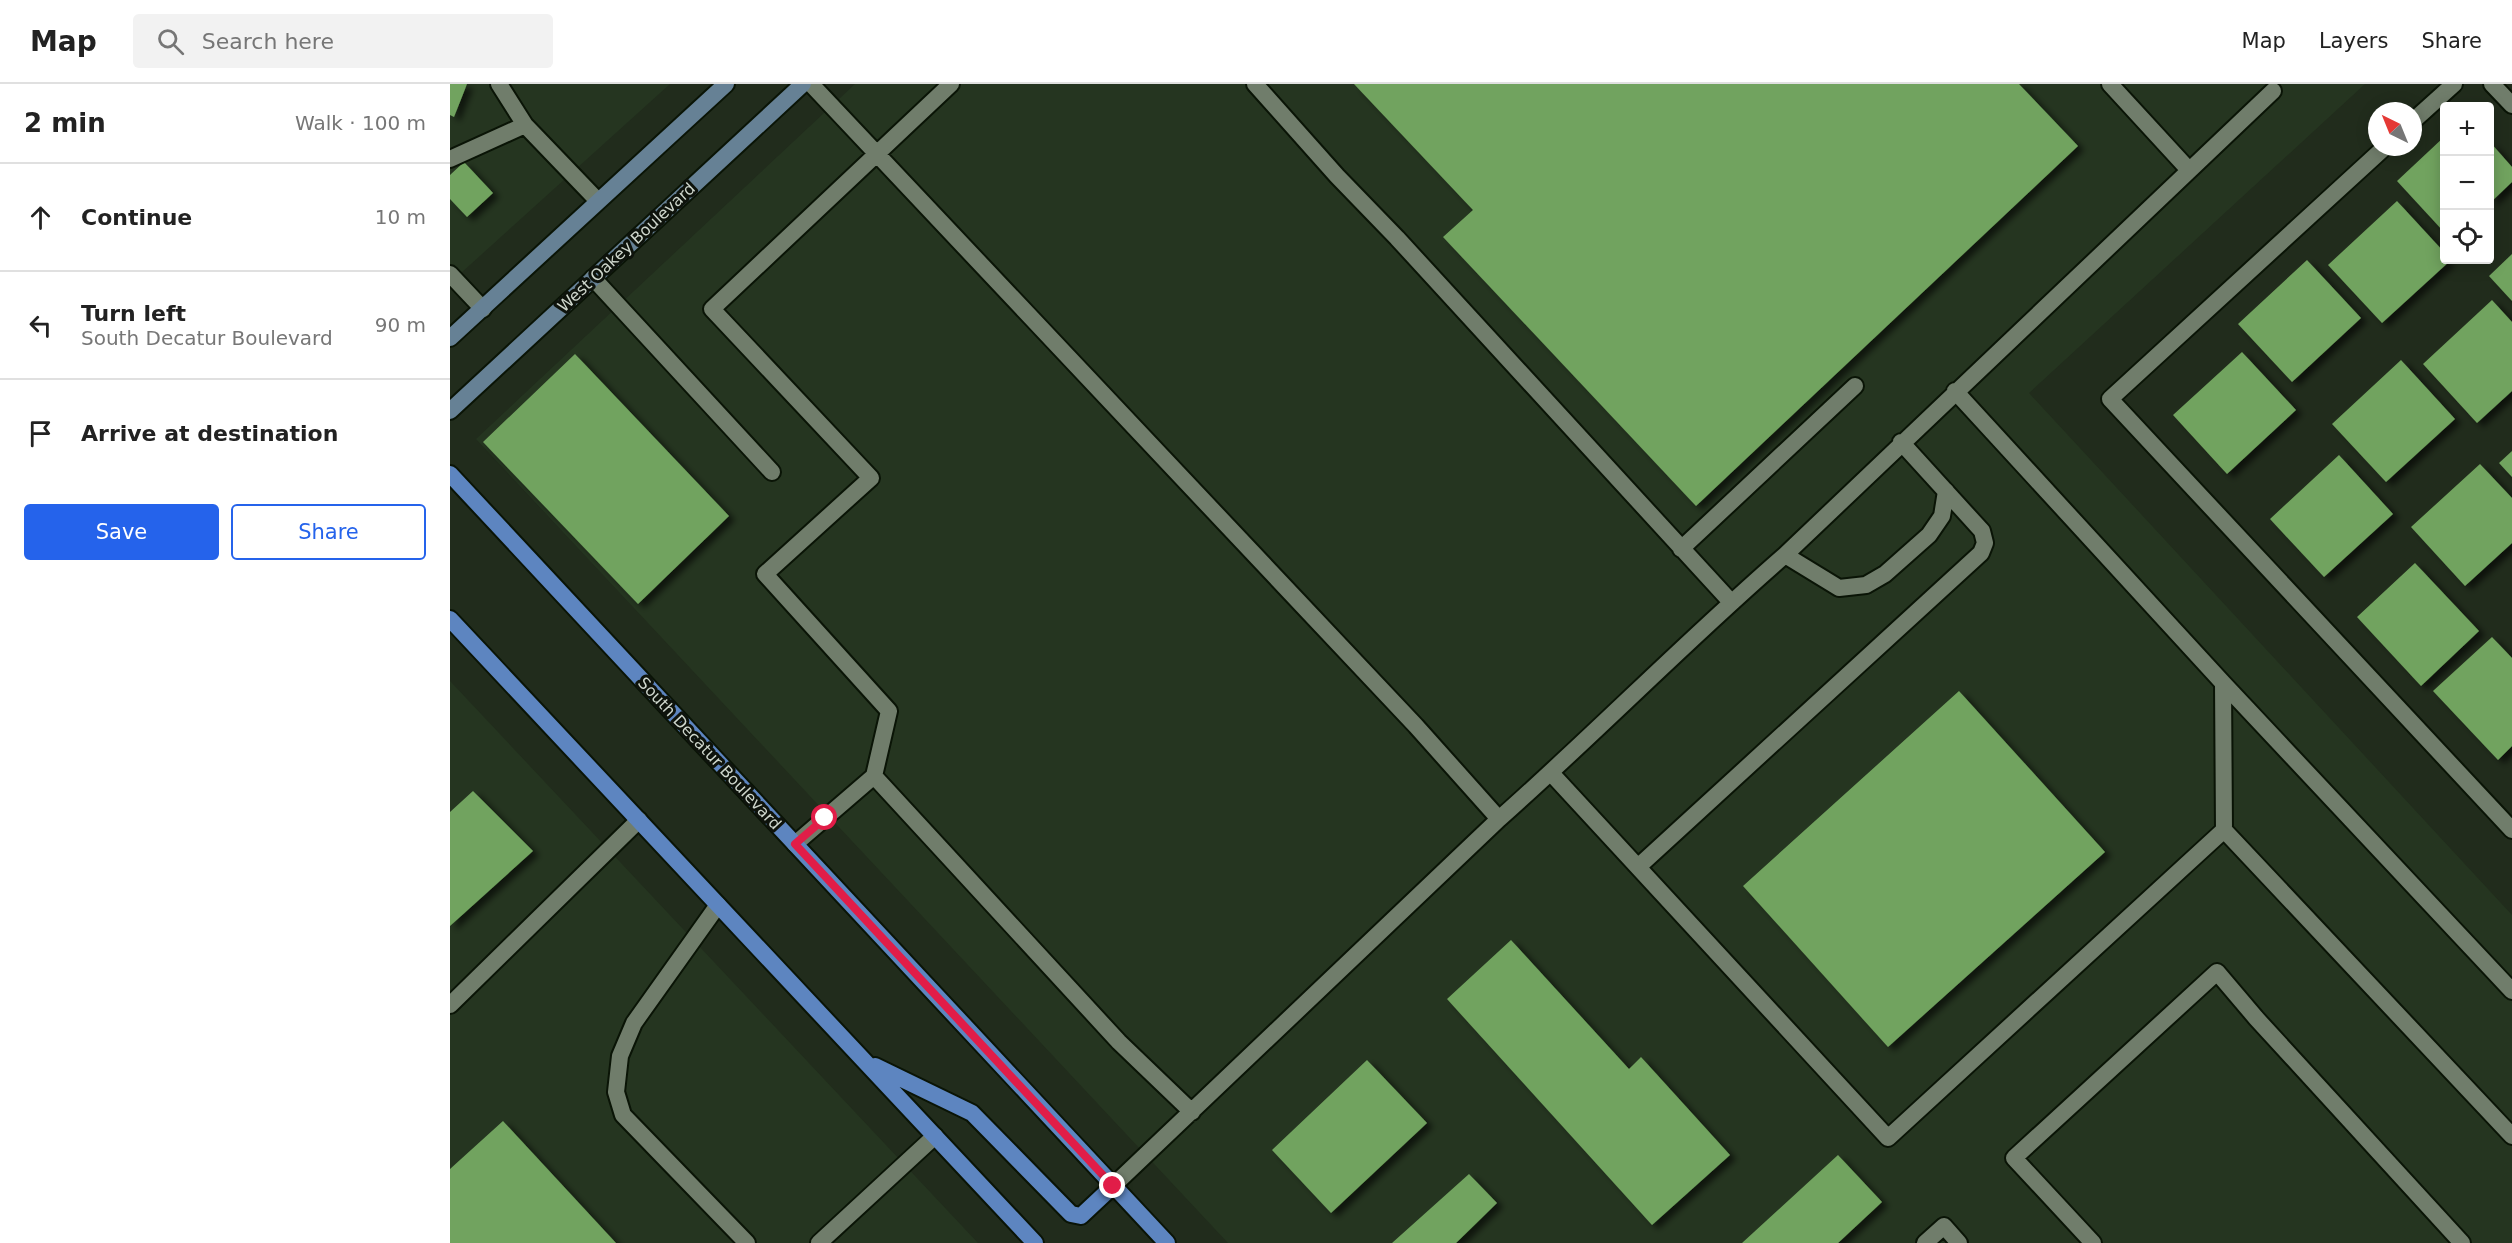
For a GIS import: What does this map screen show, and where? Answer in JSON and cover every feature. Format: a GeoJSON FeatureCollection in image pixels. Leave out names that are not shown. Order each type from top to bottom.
{"type":"FeatureCollection","features":[{"type":"Feature","properties":{"kind":"main road"},"geometry":{"type":"LineString","coordinates":[[450,339],[726,84]]}},
{"type":"Feature","properties":{"kind":"main road","name":"West Oakey Boulevard"},"geometry":{"type":"LineString","coordinates":[[450,411],[803,84]]}},
{"type":"Feature","properties":{"kind":"main road","name":"South Decatur Boulevard"},"geometry":{"type":"LineString","coordinates":[[450,474],[1167,1243]]}},
{"type":"Feature","properties":{"kind":"main road"},"geometry":{"type":"LineString","coordinates":[[450,619],[1035,1243]]}},
{"type":"Feature","properties":{"kind":"main road"},"geometry":{"type":"LineString","coordinates":[[866,1062],[972,1113],[1071,1215],[1081,1216],[1113,1186]]}},
{"type":"Feature","properties":{"kind":"lane"},"geometry":{"type":"LineString","coordinates":[[500,84],[525,124],[598,201]]}},
{"type":"Feature","properties":{"kind":"lane"},"geometry":{"type":"LineString","coordinates":[[811,84],[1416,726],[1499,819]]}},
{"type":"Feature","properties":{"kind":"lane"},"geometry":{"type":"LineString","coordinates":[[795,844],[874,776],[889,711],[765,574],[871,478],[712,309],[951,84]]}},
{"type":"Feature","properties":{"kind":"lane"},"geometry":{"type":"LineString","coordinates":[[1255,84],[1337,176],[1731,602]]}},
{"type":"Feature","properties":{"kind":"lane"},"geometry":{"type":"LineString","coordinates":[[2110,84],[2189,170]]}},
{"type":"Feature","properties":{"kind":"lane"},"geometry":{"type":"LineString","coordinates":[[2422,113],[2454,84]]}},
{"type":"Feature","properties":{"kind":"lane"},"geometry":{"type":"LineString","coordinates":[[2492,84],[2512,105]]}},
{"type":"Feature","properties":{"kind":"lane"},"geometry":{"type":"LineString","coordinates":[[1113,1186],[1499,819],[1731,602],[1785,555],[1954,391],[2273,91]]}},
{"type":"Feature","properties":{"kind":"lane"},"geometry":{"type":"LineString","coordinates":[[450,159],[525,124]]}},
{"type":"Feature","properties":{"kind":"lane"},"geometry":{"type":"LineString","coordinates":[[2375,156],[2110,399],[2512,830]]}},
{"type":"Feature","properties":{"kind":"lane"},"geometry":{"type":"LineString","coordinates":[[450,274],[483,309]]}},
{"type":"Feature","properties":{"kind":"lane"},"geometry":{"type":"LineString","coordinates":[[593,278],[772,472]]}},
{"type":"Feature","properties":{"kind":"lane"},"geometry":{"type":"LineString","coordinates":[[1681,549],[1856,386]]}},
{"type":"Feature","properties":{"kind":"lane"},"geometry":{"type":"LineString","coordinates":[[1954,391],[2223,683],[2512,991]]}},
{"type":"Feature","properties":{"kind":"lane"},"geometry":{"type":"LineString","coordinates":[[1639,866],[1981,553],[1985,543],[1982,531],[1901,442]]}},
{"type":"Feature","properties":{"kind":"lane"},"geometry":{"type":"LineString","coordinates":[[1785,555],[1839,588],[1866,585],[1885,574],[1929,535],[1942,516],[1946,491]]}},
{"type":"Feature","properties":{"kind":"lane"},"geometry":{"type":"LineString","coordinates":[[2223,683],[2224,830],[2512,1136]]}},
{"type":"Feature","properties":{"kind":"lane"},"geometry":{"type":"LineString","coordinates":[[1551,772],[1888,1138],[2224,830]]}},
{"type":"Feature","properties":{"kind":"lane"},"geometry":{"type":"LineString","coordinates":[[874,776],[1119,1042],[1192,1112]]}},
{"type":"Feature","properties":{"kind":"lane"},"geometry":{"type":"LineString","coordinates":[[450,1005],[639,820]]}},
{"type":"Feature","properties":{"kind":"lane"},"geometry":{"type":"LineString","coordinates":[[718,904],[634,1023],[620,1056],[616,1092],[623,1115],[747,1243]]}},
{"type":"Feature","properties":{"kind":"lane"},"geometry":{"type":"LineString","coordinates":[[2093,1243],[2014,1158],[2217,972],[2264,1027],[2462,1243]]}},
{"type":"Feature","properties":{"kind":"lane"},"geometry":{"type":"LineString","coordinates":[[819,1243],[935,1136]]}},
{"type":"Feature","properties":{"kind":"lane"},"geometry":{"type":"LineString","coordinates":[[1925,1243],[1944,1226],[1959,1243]]}},
{"type":"Feature","properties":{"kind":"shaded area"},"geometry":{"type":"Polygon","coordinates":[[[450,84],[670,84],[450,283],[450,84]]]}},
{"type":"Feature","properties":{"kind":"shaded area"},"geometry":{"type":"Polygon","coordinates":[[[855,84],[2365,84],[2029,393],[2512,915],[2512,1243],[1228,1243],[476,439],[855,84]]]}},
{"type":"Feature","properties":{"kind":"shaded area"},"geometry":{"type":"Polygon","coordinates":[[[450,681],[978,1243],[450,1243],[450,681]]]}},
{"type":"Feature","properties":{"kind":"building"},"geometry":{"type":"Polygon","coordinates":[[[450,84],[467,84],[454,117],[450,115],[450,84]]]}},
{"type":"Feature","properties":{"kind":"building"},"geometry":{"type":"Polygon","coordinates":[[[1354,84],[2019,84],[2078,146],[1696,506],[1443,237],[1473,210],[1354,84]]]}},
{"type":"Feature","properties":{"kind":"building"},"geometry":{"type":"Polygon","coordinates":[[[2440,141],[2440,228],[2397,181],[2440,141]]]}},
{"type":"Feature","properties":{"kind":"building"},"geometry":{"type":"Polygon","coordinates":[[[2494,147],[2512,167],[2512,182],[2494,199],[2494,147]]]}},
{"type":"Feature","properties":{"kind":"building"},"geometry":{"type":"Polygon","coordinates":[[[464,162],[493,193],[467,217],[450,199],[450,175],[464,162]]]}},
{"type":"Feature","properties":{"kind":"building"},"geometry":{"type":"Polygon","coordinates":[[[2397,201],[2440,248],[2440,264],[2447,264],[2382,323],[2328,265],[2397,201]]]}},
{"type":"Feature","properties":{"kind":"building"},"geometry":{"type":"Polygon","coordinates":[[[2512,254],[2512,301],[2489,276],[2512,254]]]}},
{"type":"Feature","properties":{"kind":"building"},"geometry":{"type":"Polygon","coordinates":[[[2307,260],[2361,318],[2292,382],[2238,324],[2307,260]]]}},
{"type":"Feature","properties":{"kind":"building"},"geometry":{"type":"Polygon","coordinates":[[[2492,300],[2512,322],[2512,391],[2477,423],[2423,364],[2492,300]]]}},
{"type":"Feature","properties":{"kind":"building"},"geometry":{"type":"Polygon","coordinates":[[[2242,352],[2296,410],[2227,474],[2173,415],[2242,352]]]}},
{"type":"Feature","properties":{"kind":"building"},"geometry":{"type":"Polygon","coordinates":[[[575,354],[729,516],[638,604],[483,442],[575,354]]]}},
{"type":"Feature","properties":{"kind":"building"},"geometry":{"type":"Polygon","coordinates":[[[2401,360],[2455,419],[2386,482],[2332,424],[2401,360]]]}},
{"type":"Feature","properties":{"kind":"building"},"geometry":{"type":"Polygon","coordinates":[[[2512,451],[2512,477],[2499,463],[2512,451]]]}},
{"type":"Feature","properties":{"kind":"building"},"geometry":{"type":"Polygon","coordinates":[[[2339,455],[2393,514],[2324,577],[2270,519],[2339,455]]]}},
{"type":"Feature","properties":{"kind":"building"},"geometry":{"type":"Polygon","coordinates":[[[2480,464],[2512,498],[2512,543],[2465,586],[2411,527],[2480,464]]]}},
{"type":"Feature","properties":{"kind":"building"},"geometry":{"type":"Polygon","coordinates":[[[2415,563],[2479,631],[2421,686],[2357,617],[2415,563]]]}},
{"type":"Feature","properties":{"kind":"building"},"geometry":{"type":"Polygon","coordinates":[[[2492,637],[2512,658],[2512,746],[2498,760],[2433,691],[2492,637]]]}},
{"type":"Feature","properties":{"kind":"building"},"geometry":{"type":"Polygon","coordinates":[[[1959,691],[2105,852],[1888,1047],[1743,886],[1959,691]]]}},
{"type":"Feature","properties":{"kind":"building"},"geometry":{"type":"Polygon","coordinates":[[[473,791],[533,851],[450,926],[450,812],[473,791]]]}},
{"type":"Feature","properties":{"kind":"building"},"geometry":{"type":"Polygon","coordinates":[[[1511,940],[1629,1069],[1641,1057],[1730,1155],[1652,1225],[1447,999],[1511,940]]]}},
{"type":"Feature","properties":{"kind":"building"},"geometry":{"type":"Polygon","coordinates":[[[1367,1060],[1427,1123],[1331,1213],[1272,1150],[1367,1060]]]}},
{"type":"Feature","properties":{"kind":"building"},"geometry":{"type":"Polygon","coordinates":[[[503,1121],[616,1243],[450,1243],[450,1169],[503,1121]]]}},
{"type":"Feature","properties":{"kind":"building"},"geometry":{"type":"Polygon","coordinates":[[[1838,1155],[1882,1202],[1838,1243],[1742,1243],[1838,1155]]]}},
{"type":"Feature","properties":{"kind":"building"},"geometry":{"type":"Polygon","coordinates":[[[1469,1174],[1497,1203],[1456,1243],[1392,1243],[1469,1174]]]}},
{"type":"Feature","properties":{"kind":"route"},"geometry":{"type":"LineString","coordinates":[[825,818],[795,844],[1113,1186]]}}]}
